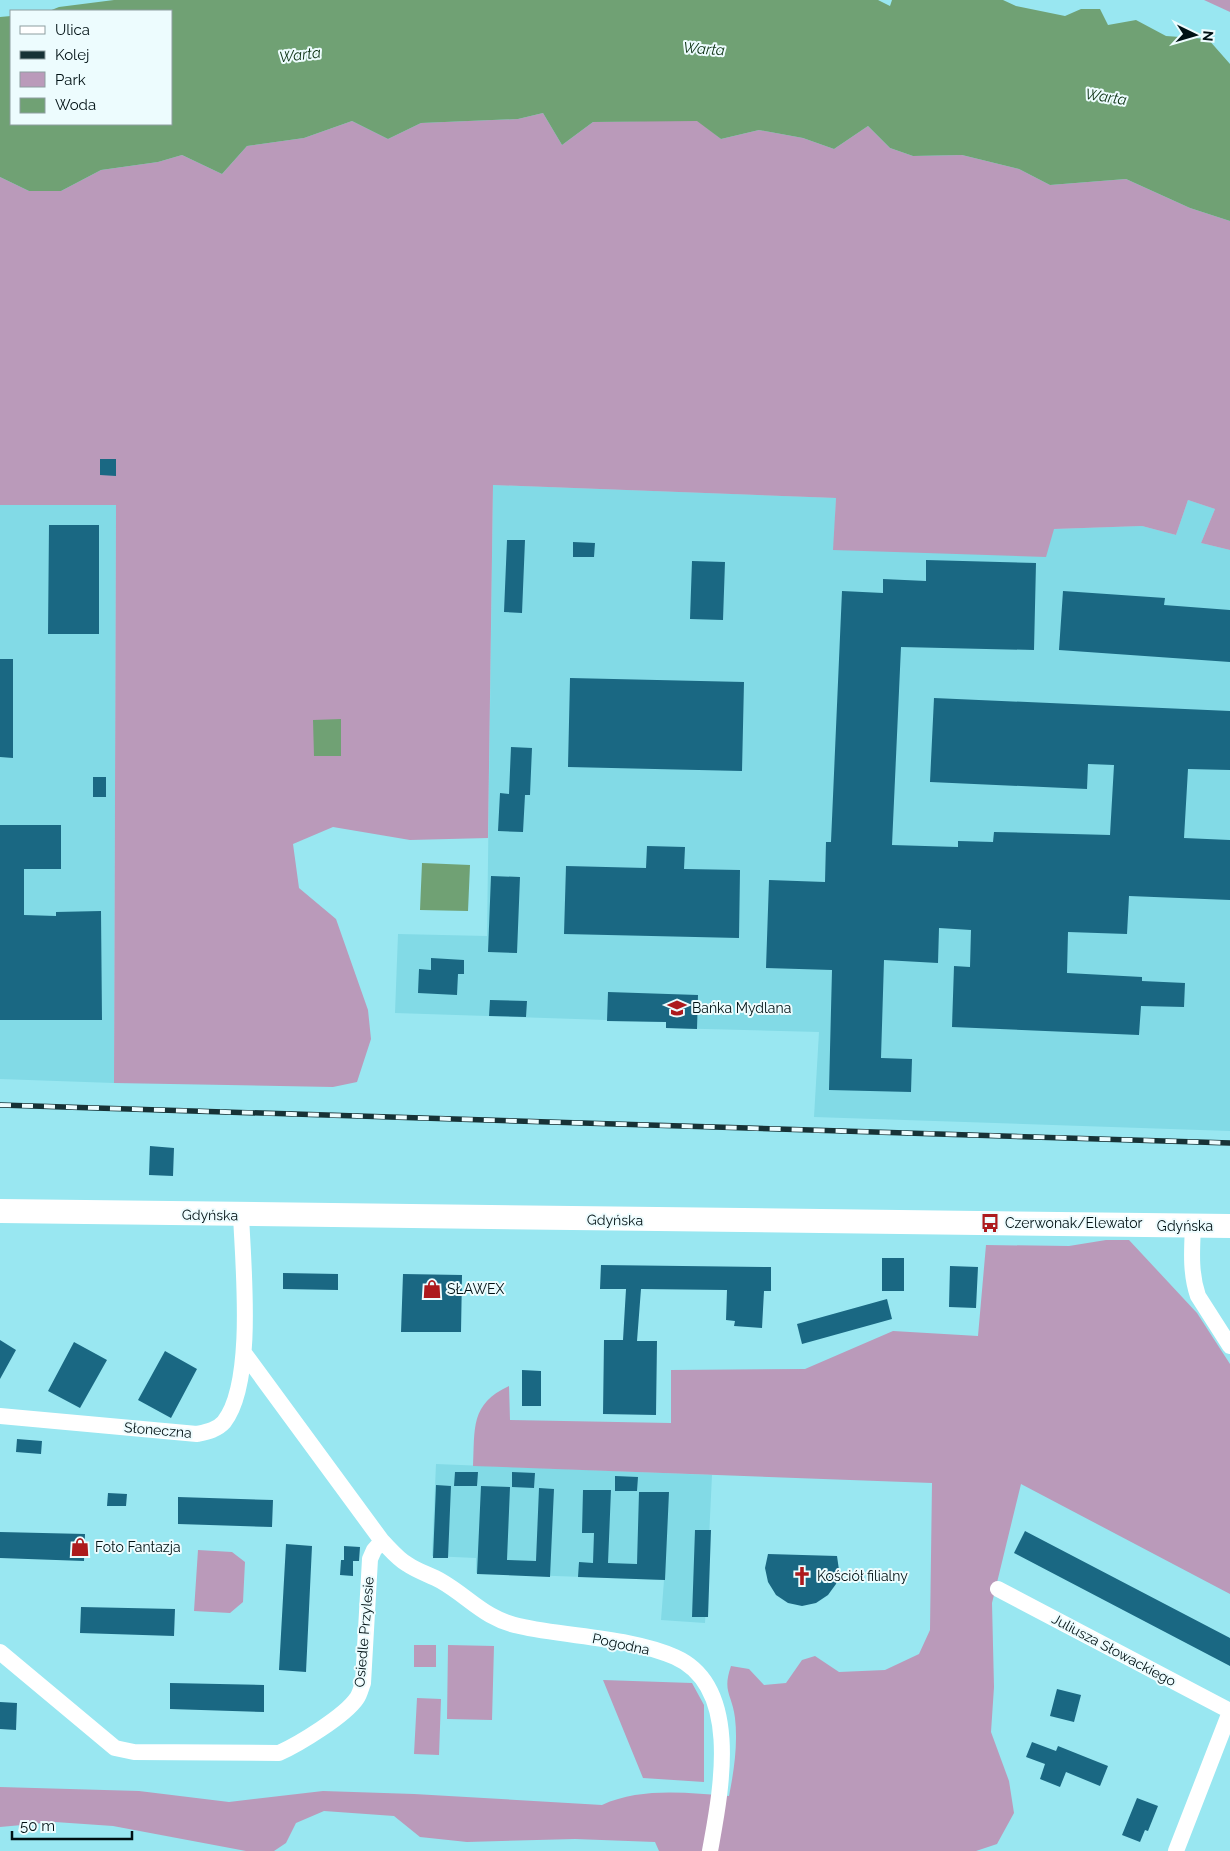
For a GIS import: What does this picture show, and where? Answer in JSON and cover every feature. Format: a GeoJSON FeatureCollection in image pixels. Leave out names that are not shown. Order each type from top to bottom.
{"type":"FeatureCollection","features":[{"type":"Feature","properties":{"kind":"main road","name":"Gdyńska"},"geometry":{"type":"LineString","coordinates":[[0,1211],[1230,1226]]}},
{"type":"Feature","properties":{"kind":"street","name":"Słoneczna"},"geometry":{"type":"LineString","coordinates":[[0,1416],[197,1434],[212,1431],[224,1422],[231,1406],[244,1353],[241,1215]]}},
{"type":"Feature","properties":{"kind":"street"},"geometry":{"type":"LineString","coordinates":[[1193,1226],[1192,1270],[1195,1287],[1230,1346]]}},
{"type":"Feature","properties":{"kind":"street"},"geometry":{"type":"LineString","coordinates":[[244,1353],[382,1541]]}},
{"type":"Feature","properties":{"kind":"street","name":"Osiedle Przylesie"},"geometry":{"type":"LineString","coordinates":[[0,1652],[115,1748],[134,1752],[279,1753],[294,1746],[349,1707],[358,1696],[363,1683],[370,1559],[374,1550],[382,1541]]}},
{"type":"Feature","properties":{"kind":"street","name":"Pogodna"},"geometry":{"type":"LineString","coordinates":[[382,1541],[406,1564],[442,1582],[485,1614],[517,1626],[628,1643],[676,1657],[696,1671],[708,1687],[716,1706],[721,1734],[719,1798],[710,1851]]}},
{"type":"Feature","properties":{"kind":"street","name":"Juliusza Słowackiego"},"geometry":{"type":"LineString","coordinates":[[998,1590],[1230,1711],[1176,1851]]}},
{"type":"Feature","properties":{"kind":"shaded area"},"geometry":{"type":"Polygon","coordinates":[[[493,485],[836,498],[834,550],[1053,529],[1142,526],[1176,535],[1188,500],[1215,509],[1201,543],[1230,550],[1230,1131],[814,1117],[819,1032],[666,1028],[666,1022],[395,1013],[398,934],[487,936],[493,485]]]}},
{"type":"Feature","properties":{"kind":"shaded area"},"geometry":{"type":"Polygon","coordinates":[[[0,505],[116,505],[114,1083],[0,1079],[0,505]]]}},
{"type":"Feature","properties":{"kind":"shaded area"},"geometry":{"type":"Polygon","coordinates":[[[436,1464],[712,1475],[705,1623],[661,1620],[664,1580],[476,1573],[476,1558],[432,1556],[436,1464]]]}},
{"type":"Feature","properties":{"kind":"green space"},"geometry":{"type":"Polygon","coordinates":[[[1204,0],[1230,0],[1230,12],[1204,0]]]}},
{"type":"Feature","properties":{"kind":"green space"},"geometry":{"type":"Polygon","coordinates":[[[543,113],[562,145],[593,122],[697,120],[721,139],[759,130],[803,138],[834,149],[868,126],[890,148],[913,156],[962,155],[1019,169],[1050,185],[1126,179],[1190,208],[1230,221],[1230,550],[1201,543],[1215,509],[1188,500],[1176,535],[1142,526],[1054,529],[1046,557],[833,550],[836,498],[493,485],[488,838],[410,840],[333,827],[293,844],[299,888],[336,919],[368,1010],[371,1039],[357,1082],[333,1087],[114,1083],[116,505],[0,505],[0,177],[29,191],[61,191],[101,170],[158,162],[182,155],[222,174],[247,146],[304,138],[352,121],[388,139],[421,123],[518,119],[543,113]]]}},
{"type":"Feature","properties":{"kind":"green space"},"geometry":{"type":"Polygon","coordinates":[[[1106,1240],[1129,1240],[1197,1313],[1230,1364],[1230,1594],[1021,1484],[992,1603],[994,1687],[991,1732],[1009,1781],[1014,1813],[997,1844],[976,1851],[659,1851],[655,1842],[575,1839],[467,1842],[420,1837],[394,1816],[324,1811],[296,1823],[286,1843],[274,1851],[246,1851],[113,1826],[55,1822],[0,1827],[0,1787],[139,1791],[229,1802],[323,1791],[414,1794],[602,1805],[617,1799],[649,1793],[729,1796],[736,1748],[734,1710],[727,1682],[731,1666],[749,1669],[764,1685],[786,1683],[802,1660],[815,1656],[839,1672],[885,1670],[919,1654],[930,1630],[932,1483],[473,1466],[475,1429],[481,1409],[496,1393],[509,1386],[510,1420],[671,1423],[671,1370],[805,1369],[893,1331],[978,1336],[986,1245],[1069,1246],[1106,1240]]]}},
{"type":"Feature","properties":{"kind":"green space"},"geometry":{"type":"Polygon","coordinates":[[[198,1550],[232,1552],[245,1562],[243,1602],[230,1613],[194,1611],[198,1550]]]}},
{"type":"Feature","properties":{"kind":"green space"},"geometry":{"type":"Polygon","coordinates":[[[414,1645],[436,1645],[436,1667],[414,1667],[414,1645]]]}},
{"type":"Feature","properties":{"kind":"green space"},"geometry":{"type":"Polygon","coordinates":[[[448,1645],[494,1646],[492,1720],[447,1719],[448,1645]]]}},
{"type":"Feature","properties":{"kind":"green space"},"geometry":{"type":"Polygon","coordinates":[[[603,1680],[692,1683],[704,1705],[704,1782],[643,1778],[603,1680]]]}},
{"type":"Feature","properties":{"kind":"green space"},"geometry":{"type":"Polygon","coordinates":[[[417,1698],[441,1699],[439,1755],[414,1754],[417,1698]]]}},
{"type":"Feature","properties":{"kind":"water","name":"Warta"},"geometry":{"type":"Polygon","coordinates":[[[114,0],[878,0],[890,6],[892,0],[1003,0],[1016,6],[1065,16],[1081,9],[1100,9],[1108,25],[1136,20],[1166,36],[1208,39],[1230,64],[1230,221],[1190,208],[1126,179],[1050,185],[1019,169],[962,155],[913,156],[890,148],[868,126],[834,149],[803,138],[759,130],[721,139],[697,121],[593,122],[562,145],[543,113],[518,119],[421,123],[388,139],[352,121],[304,138],[247,146],[222,174],[182,155],[158,162],[101,170],[61,191],[29,191],[0,177],[0,17],[10,16],[10,125],[172,125],[172,10],[52,10],[59,7],[114,0]]]}},
{"type":"Feature","properties":{"kind":"water"},"geometry":{"type":"Polygon","coordinates":[[[341,719],[341,756],[314,756],[313,720],[341,719]]]}},
{"type":"Feature","properties":{"kind":"water"},"geometry":{"type":"Polygon","coordinates":[[[422,863],[470,865],[468,911],[420,910],[422,863]]]}},
{"type":"Feature","properties":{"kind":"building"},"geometry":{"type":"Polygon","coordinates":[[[100,459],[116,459],[116,476],[100,475],[100,459]]]}},
{"type":"Feature","properties":{"kind":"building"},"geometry":{"type":"Polygon","coordinates":[[[49,525],[99,525],[99,634],[48,634],[49,525]]]}},
{"type":"Feature","properties":{"kind":"building"},"geometry":{"type":"Polygon","coordinates":[[[507,540],[525,540],[522,613],[504,612],[507,540]]]}},
{"type":"Feature","properties":{"kind":"building"},"geometry":{"type":"Polygon","coordinates":[[[573,542],[595,543],[594,557],[573,557],[573,542]]]}},
{"type":"Feature","properties":{"kind":"building"},"geometry":{"type":"Polygon","coordinates":[[[926,560],[1036,563],[1034,650],[901,647],[892,845],[958,847],[958,841],[993,842],[994,832],[1110,835],[1114,765],[1088,764],[1087,789],[930,782],[934,698],[1230,711],[1230,770],[1188,769],[1184,838],[1230,840],[1230,900],[1129,896],[1127,934],[1068,932],[1067,973],[1142,977],[1142,981],[1185,983],[1184,1007],[1141,1006],[1139,1035],[952,1027],[954,966],[970,967],[971,930],[939,928],[938,963],[884,960],[881,1058],[912,1059],[911,1092],[829,1090],[832,970],[766,968],[769,880],[825,882],[826,842],[831,842],[842,591],[883,593],[883,579],[926,581],[926,560]]]}},
{"type":"Feature","properties":{"kind":"building"},"geometry":{"type":"Polygon","coordinates":[[[692,561],[725,562],[723,620],[690,619],[692,561]]]}},
{"type":"Feature","properties":{"kind":"building"},"geometry":{"type":"Polygon","coordinates":[[[1063,591],[1165,598],[1164,605],[1230,610],[1230,662],[1059,650],[1063,591]]]}},
{"type":"Feature","properties":{"kind":"building"},"geometry":{"type":"Polygon","coordinates":[[[0,659],[13,659],[13,758],[0,757],[0,659]]]}},
{"type":"Feature","properties":{"kind":"building"},"geometry":{"type":"Polygon","coordinates":[[[570,678],[744,682],[742,771],[568,767],[570,678]]]}},
{"type":"Feature","properties":{"kind":"building"},"geometry":{"type":"Polygon","coordinates":[[[511,747],[532,748],[530,795],[525,795],[523,832],[498,831],[500,793],[509,794],[511,747]]]}},
{"type":"Feature","properties":{"kind":"building"},"geometry":{"type":"Polygon","coordinates":[[[93,777],[106,777],[106,797],[93,797],[93,777]]]}},
{"type":"Feature","properties":{"kind":"building"},"geometry":{"type":"Polygon","coordinates":[[[0,825],[61,825],[61,869],[24,869],[24,915],[56,916],[56,912],[101,911],[102,1020],[0,1020],[0,825]]]}},
{"type":"Feature","properties":{"kind":"building"},"geometry":{"type":"Polygon","coordinates":[[[647,846],[685,847],[684,869],[740,870],[739,938],[564,934],[566,866],[646,868],[647,846]]]}},
{"type":"Feature","properties":{"kind":"building"},"geometry":{"type":"Polygon","coordinates":[[[491,876],[520,877],[517,953],[488,952],[491,876]]]}},
{"type":"Feature","properties":{"kind":"building"},"geometry":{"type":"Polygon","coordinates":[[[431,958],[464,960],[464,974],[458,974],[457,995],[418,993],[419,969],[431,970],[431,958]]]}},
{"type":"Feature","properties":{"kind":"building"},"geometry":{"type":"Polygon","coordinates":[[[608,992],[698,995],[697,1029],[666,1028],[666,1022],[607,1021],[608,992]]]}},
{"type":"Feature","properties":{"kind":"building"},"geometry":{"type":"Polygon","coordinates":[[[490,1000],[527,1001],[526,1017],[489,1016],[490,1000]]]}},
{"type":"Feature","properties":{"kind":"building"},"geometry":{"type":"Polygon","coordinates":[[[150,1146],[174,1148],[173,1176],[149,1175],[150,1146]]]}},
{"type":"Feature","properties":{"kind":"building"},"geometry":{"type":"Polygon","coordinates":[[[882,1258],[904,1258],[904,1291],[882,1291],[882,1258]]]}},
{"type":"Feature","properties":{"kind":"building"},"geometry":{"type":"Polygon","coordinates":[[[601,1265],[771,1267],[771,1291],[764,1291],[762,1328],[734,1326],[735,1321],[726,1320],[727,1290],[641,1289],[637,1341],[657,1341],[656,1415],[603,1414],[604,1340],[623,1340],[626,1289],[600,1289],[601,1265]]]}},
{"type":"Feature","properties":{"kind":"building"},"geometry":{"type":"Polygon","coordinates":[[[950,1266],[978,1267],[976,1308],[949,1307],[950,1266]]]}},
{"type":"Feature","properties":{"kind":"building"},"geometry":{"type":"Polygon","coordinates":[[[283,1273],[338,1274],[338,1290],[283,1289],[283,1273]]]}},
{"type":"Feature","properties":{"kind":"building"},"geometry":{"type":"Polygon","coordinates":[[[403,1274],[462,1275],[461,1332],[401,1332],[403,1274]]]}},
{"type":"Feature","properties":{"kind":"building"},"geometry":{"type":"Polygon","coordinates":[[[887,1299],[892,1319],[802,1344],[797,1324],[887,1299]]]}},
{"type":"Feature","properties":{"kind":"building"},"geometry":{"type":"Polygon","coordinates":[[[0,1340],[16,1350],[0,1379],[0,1340]]]}},
{"type":"Feature","properties":{"kind":"building"},"geometry":{"type":"Polygon","coordinates":[[[74,1342],[107,1360],[80,1408],[48,1391],[74,1342]]]}},
{"type":"Feature","properties":{"kind":"building"},"geometry":{"type":"Polygon","coordinates":[[[165,1351],[197,1369],[171,1418],[138,1400],[165,1351]]]}},
{"type":"Feature","properties":{"kind":"building"},"geometry":{"type":"Polygon","coordinates":[[[522,1370],[541,1371],[541,1406],[522,1406],[522,1370]]]}},
{"type":"Feature","properties":{"kind":"building"},"geometry":{"type":"Polygon","coordinates":[[[17,1439],[42,1441],[41,1454],[16,1452],[17,1439]]]}},
{"type":"Feature","properties":{"kind":"building"},"geometry":{"type":"Polygon","coordinates":[[[455,1472],[478,1472],[477,1486],[454,1486],[455,1472]]]}},
{"type":"Feature","properties":{"kind":"building"},"geometry":{"type":"Polygon","coordinates":[[[512,1472],[535,1473],[534,1488],[512,1487],[512,1472]]]}},
{"type":"Feature","properties":{"kind":"building"},"geometry":{"type":"Polygon","coordinates":[[[615,1476],[638,1477],[637,1491],[615,1491],[615,1476]]]}},
{"type":"Feature","properties":{"kind":"building"},"geometry":{"type":"Polygon","coordinates":[[[436,1485],[451,1486],[448,1558],[433,1558],[436,1485]]]}},
{"type":"Feature","properties":{"kind":"building"},"geometry":{"type":"Polygon","coordinates":[[[481,1486],[510,1487],[507,1560],[536,1561],[539,1488],[554,1489],[550,1577],[477,1574],[481,1486]]]}},
{"type":"Feature","properties":{"kind":"building"},"geometry":{"type":"Polygon","coordinates":[[[583,1490],[611,1490],[608,1563],[637,1564],[639,1492],[669,1492],[665,1580],[578,1577],[579,1562],[593,1563],[594,1533],[582,1533],[583,1490]]]}},
{"type":"Feature","properties":{"kind":"building"},"geometry":{"type":"Polygon","coordinates":[[[108,1493],[127,1494],[126,1506],[107,1506],[108,1493]]]}},
{"type":"Feature","properties":{"kind":"building"},"geometry":{"type":"Polygon","coordinates":[[[178,1497],[273,1500],[272,1527],[178,1524],[178,1497]]]}},
{"type":"Feature","properties":{"kind":"building"},"geometry":{"type":"Polygon","coordinates":[[[695,1530],[711,1530],[708,1617],[692,1617],[695,1530]]]}},
{"type":"Feature","properties":{"kind":"building"},"geometry":{"type":"Polygon","coordinates":[[[1025,1531],[1230,1638],[1230,1666],[1014,1553],[1025,1531]]]}},
{"type":"Feature","properties":{"kind":"building"},"geometry":{"type":"Polygon","coordinates":[[[0,1532],[85,1534],[84,1561],[0,1558],[0,1532]]]}},
{"type":"Feature","properties":{"kind":"building"},"geometry":{"type":"Polygon","coordinates":[[[286,1544],[312,1546],[306,1672],[279,1670],[286,1544]]]}},
{"type":"Feature","properties":{"kind":"building"},"geometry":{"type":"Polygon","coordinates":[[[344,1546],[360,1547],[359,1561],[353,1561],[353,1576],[340,1575],[341,1560],[344,1560],[344,1546]]]}},
{"type":"Feature","properties":{"kind":"building","name":"Kościół filialny"},"geometry":{"type":"Polygon","coordinates":[[[768,1554],[837,1556],[839,1570],[836,1584],[828,1595],[816,1603],[802,1606],[788,1603],[776,1595],[768,1582],[765,1568],[768,1554]]]}},
{"type":"Feature","properties":{"kind":"building"},"geometry":{"type":"Polygon","coordinates":[[[81,1607],[175,1609],[174,1636],[80,1633],[81,1607]]]}},
{"type":"Feature","properties":{"kind":"building"},"geometry":{"type":"Polygon","coordinates":[[[170,1683],[264,1685],[264,1712],[170,1709],[170,1683]]]}},
{"type":"Feature","properties":{"kind":"building"},"geometry":{"type":"Polygon","coordinates":[[[1057,1689],[1081,1695],[1074,1722],[1050,1716],[1057,1689]]]}},
{"type":"Feature","properties":{"kind":"building"},"geometry":{"type":"Polygon","coordinates":[[[0,1702],[17,1703],[16,1730],[0,1729],[0,1702]]]}},
{"type":"Feature","properties":{"kind":"building"},"geometry":{"type":"Polygon","coordinates":[[[1032,1742],[1056,1751],[1058,1746],[1108,1766],[1100,1786],[1066,1772],[1060,1787],[1040,1779],[1045,1764],[1026,1757],[1032,1742]]]}},
{"type":"Feature","properties":{"kind":"building"},"geometry":{"type":"Polygon","coordinates":[[[1137,1798],[1158,1806],[1148,1831],[1145,1830],[1140,1842],[1122,1835],[1137,1798]]]}},
{"type":"Feature","properties":{"kind":"railway"},"geometry":{"type":"LineString","coordinates":[[0,1105],[1230,1143]]}},
{"type":"Feature","properties":{"kind":"place","name":"Bańka Mydlana"},"geometry":{"type":"Point","coordinates":[677,1008]}},
{"type":"Feature","properties":{"kind":"place","name":"Czerwonak/Elewator"},"geometry":{"type":"Point","coordinates":[990,1223]}},
{"type":"Feature","properties":{"kind":"place","name":"SŁAWEX"},"geometry":{"type":"Point","coordinates":[432,1289]}},
{"type":"Feature","properties":{"kind":"place","name":"Foto Fantazja"},"geometry":{"type":"Point","coordinates":[80,1547]}},
{"type":"Feature","properties":{"kind":"place","name":"Kościół filialny"},"geometry":{"type":"Point","coordinates":[802,1576]}}]}
